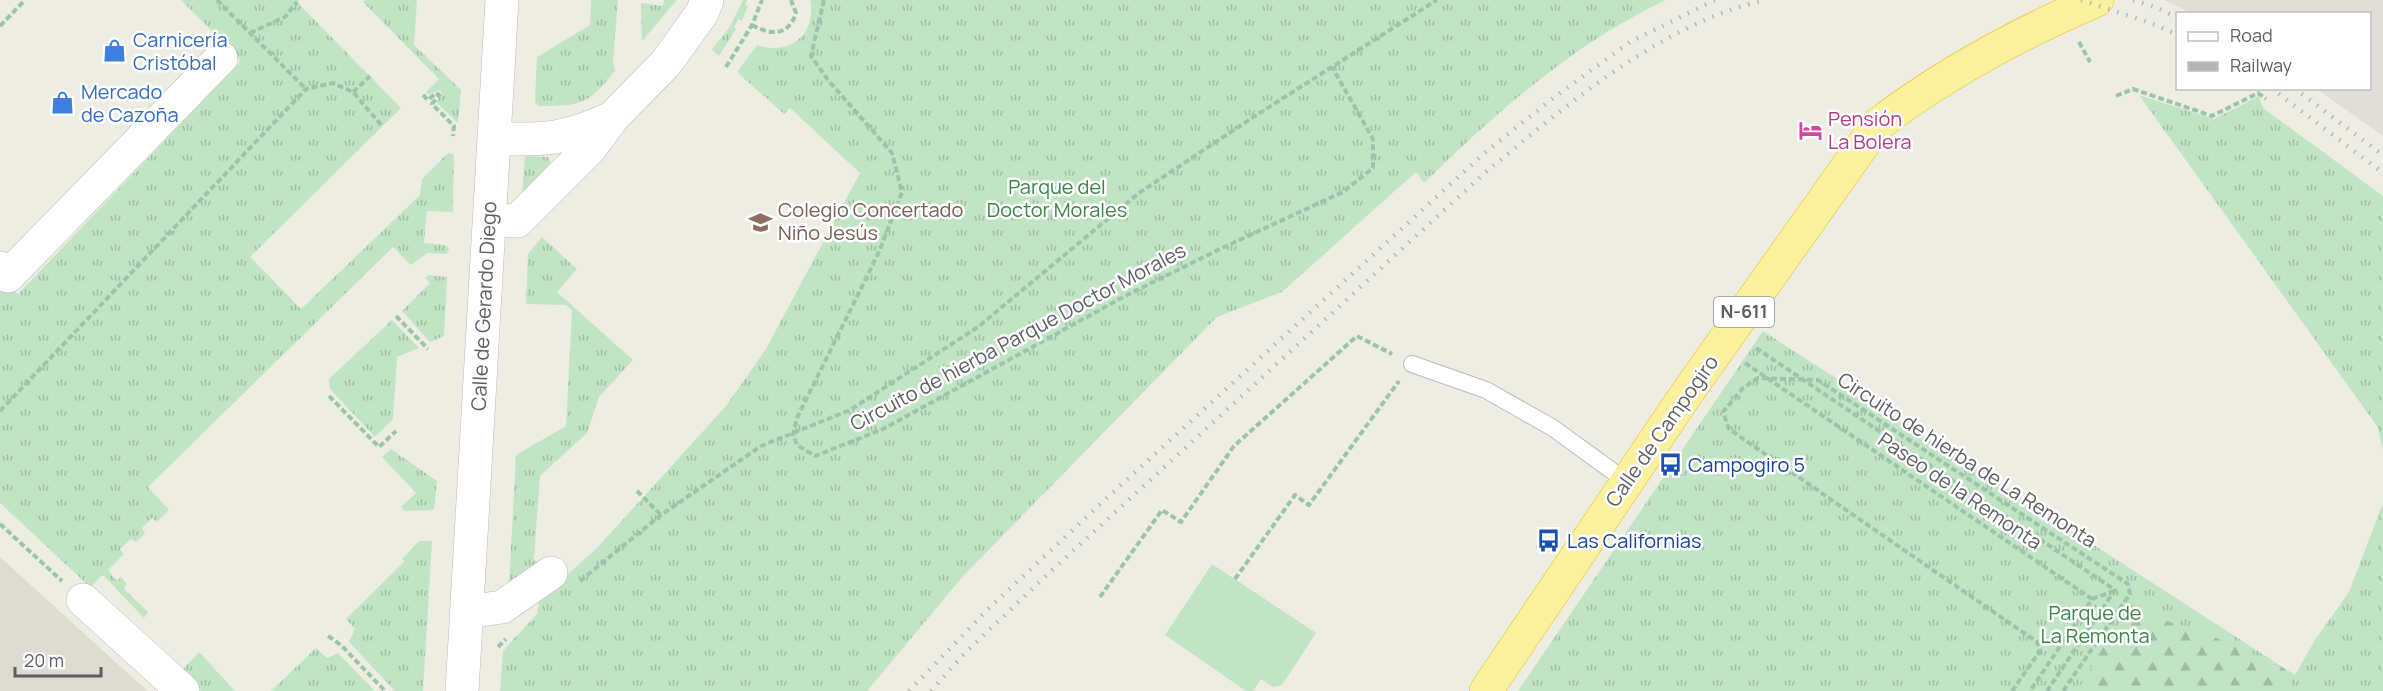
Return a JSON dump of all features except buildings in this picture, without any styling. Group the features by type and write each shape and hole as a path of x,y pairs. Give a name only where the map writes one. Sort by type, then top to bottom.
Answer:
{"highway":[{"name":"Calle de Campogiro","path":"1486,691 1613,472 1725,338 1877,124 1911,99 1972,63 2085,5"}],"street":[{"name":"Calle de Gerardo Diego","path":"462,691 502,0"},
{"path":"489,220 517,221 591,147 613,117 666,63 702,13 707,0"},
{"path":"0,268 8,276 221,58"},
{"path":"494,138 549,139 580,133 613,117"},
{"path":"467,612 502,607 564,578"},
{"path":"83,600 183,691"}],"lane":[{"path":"1412,364 1486,390 1553,428 1613,472"}],"path":[{"path":"0,26 26,0"},
{"path":"217,0 306,89"},
{"path":"726,67 752,25 762,0"},
{"path":"752,25 765,32 780,32 793,23 796,13 791,0"},
{"path":"793,434 797,418 879,252 902,192 892,153 828,80 811,56 824,0"},
{"path":"564,578 586,577 661,515 761,446 850,410 978,327 1139,193 1437,0"},
{"path":"250,33 285,17 297,2"},
{"name":"Circuito de hierba Parque Doctor Morales","path":"793,434 797,445 815,456 883,429 1127,295 1343,192 1373,168 1373,139 1332,67"},
{"path":"353,92 370,75"},
{"path":"0,411 306,89 333,83 353,92 382,126"},
{"path":"2116,96 2133,89 2212,116 2258,93 2266,99"},
{"path":"423,95 428,100 436,93 439,95 432,104 454,126 453,136"},
{"path":"396,316 428,349"},
{"path":"1100,597 1162,510 1181,522 1234,446 1357,336 1412,364 1310,506 1295,495 1235,579"},
{"path":"1725,338 1803,380 2115,590"},
{"name":"Paseo de la Remonta","path":"1725,338 1768,379 2092,598"},
{"name":"Circuito de hierba de La Remonta","path":"2012,691 2040,651 2037,642 1729,429 1724,412 1743,388 1758,378 1818,380 2128,584 2130,594 2063,691"},
{"path":"329,396 377,449 396,431"},
{"path":"637,491 661,515"},
{"path":"0,524 83,600"},
{"path":"2030,691 2092,598 2115,590"},
{"path":"2047,691 2115,590"},
{"path":"328,636 341,645 385,691"},
{"path":"498,647 507,639"}],"shaded area":[{"path":"2164,0 2383,0 2383,136 2318,90 2371,90 2371,12 2189,12"},
{"path":"0,557 123,669 148,691 0,691"}],"green space":[{"path":"181,0 300,0 297,2 401,108 250,257 301,309 420,195 422,179 448,153 454,154 453,212 427,211 424,243 445,245 449,249 447,254 427,253 411,265 393,247 148,487 169,510 157,522 152,518 142,528 145,534 136,542 131,539 120,549 124,554 108,570 117,581 121,577 127,584 124,589 148,612 144,618 103,575 90,587 0,503 0,279 18,294 241,61"},
{"path":"365,0 417,0 414,45 461,90 458,123 436,102 442,93 438,90 429,95 426,92 439,79 363,2"},
{"path":"591,0 618,0 613,62 615,71 598,91 582,101 574,104 538,106 535,102 537,57 590,25"},
{"path":"664,0 677,0 642,41 641,3 663,6"},
{"path":"743,0 747,0 745,5 748,6 742,21 739,19 734,27 736,29 719,56 712,49 729,28"},
{"name":"Parque del Doctor Morales","path":"810,0 1666,0 1632,17 1568,58 1479,131 1424,183 1416,172 1282,292 1217,317 964,575 867,691 500,691 503,651 537,614 539,600 597,548 726,406 766,349 860,173 790,108 784,114 737,72 757,45 780,48 798,40 805,33 809,23"},
{"path":"2139,95 2214,119 2259,96 2263,108 2383,196 2383,450 2377,426"},
{"path":"525,156 548,157 551,162 522,194"},
{"path":"542,237 577,269 557,292 633,360 599,397 587,433 540,476 534,559 544,567 509,585 516,455 566,426 572,310 566,305 526,304 528,254"},
{"path":"429,275 447,277 444,336 430,342 402,311 430,283 425,278"},
{"path":"392,320 419,348 397,357 393,419 375,437 330,389 329,379"},
{"name":"Parque de La Remonta","path":"1763,331 2295,675 2315,640 2349,592 2383,503 2383,691 1518,691"},
{"path":"391,449 437,481 434,510 405,511 401,507 416,493 382,457"},
{"path":"419,541 432,541 423,691 395,691 349,642 355,629 346,619 405,561 402,559"},
{"path":"1212,564 1316,633 1282,685 1273,687 1261,679 1253,691 1246,691 1165,635"},
{"path":"2158,618 2212,636 2285,669 2294,691 2077,691 2103,648 2135,621"},
{"path":"316,648 327,658 338,653 375,691 271,691"},
{"path":"199,652 235,691 201,691 180,672"}],"railway":[{"path":"909,691 988,609 1488,150 1556,96 1630,42 1715,0"},
{"path":"931,691 966,652 1049,573 1488,170 1584,93 1652,47 1725,12 1764,0"},
{"path":"2081,0 2151,23 2176,34"},
{"path":"2133,0 2176,17"},
{"path":"2274,90 2383,173"},
{"path":"2297,90 2383,155"}],"place":[{"name":"Carnicería Cristóbal","path":"115,51"},
{"name":"Mercado de Cazoña","path":"63,103"},
{"name":"Pensión La Bolera","path":"1810,131"},
{"name":"Colegio Concertado Niño Jesús","path":"760,222"},
{"name":"Campogiro 5","path":"1670,465"},
{"name":"Las Californias","path":"1549,541"}]}
